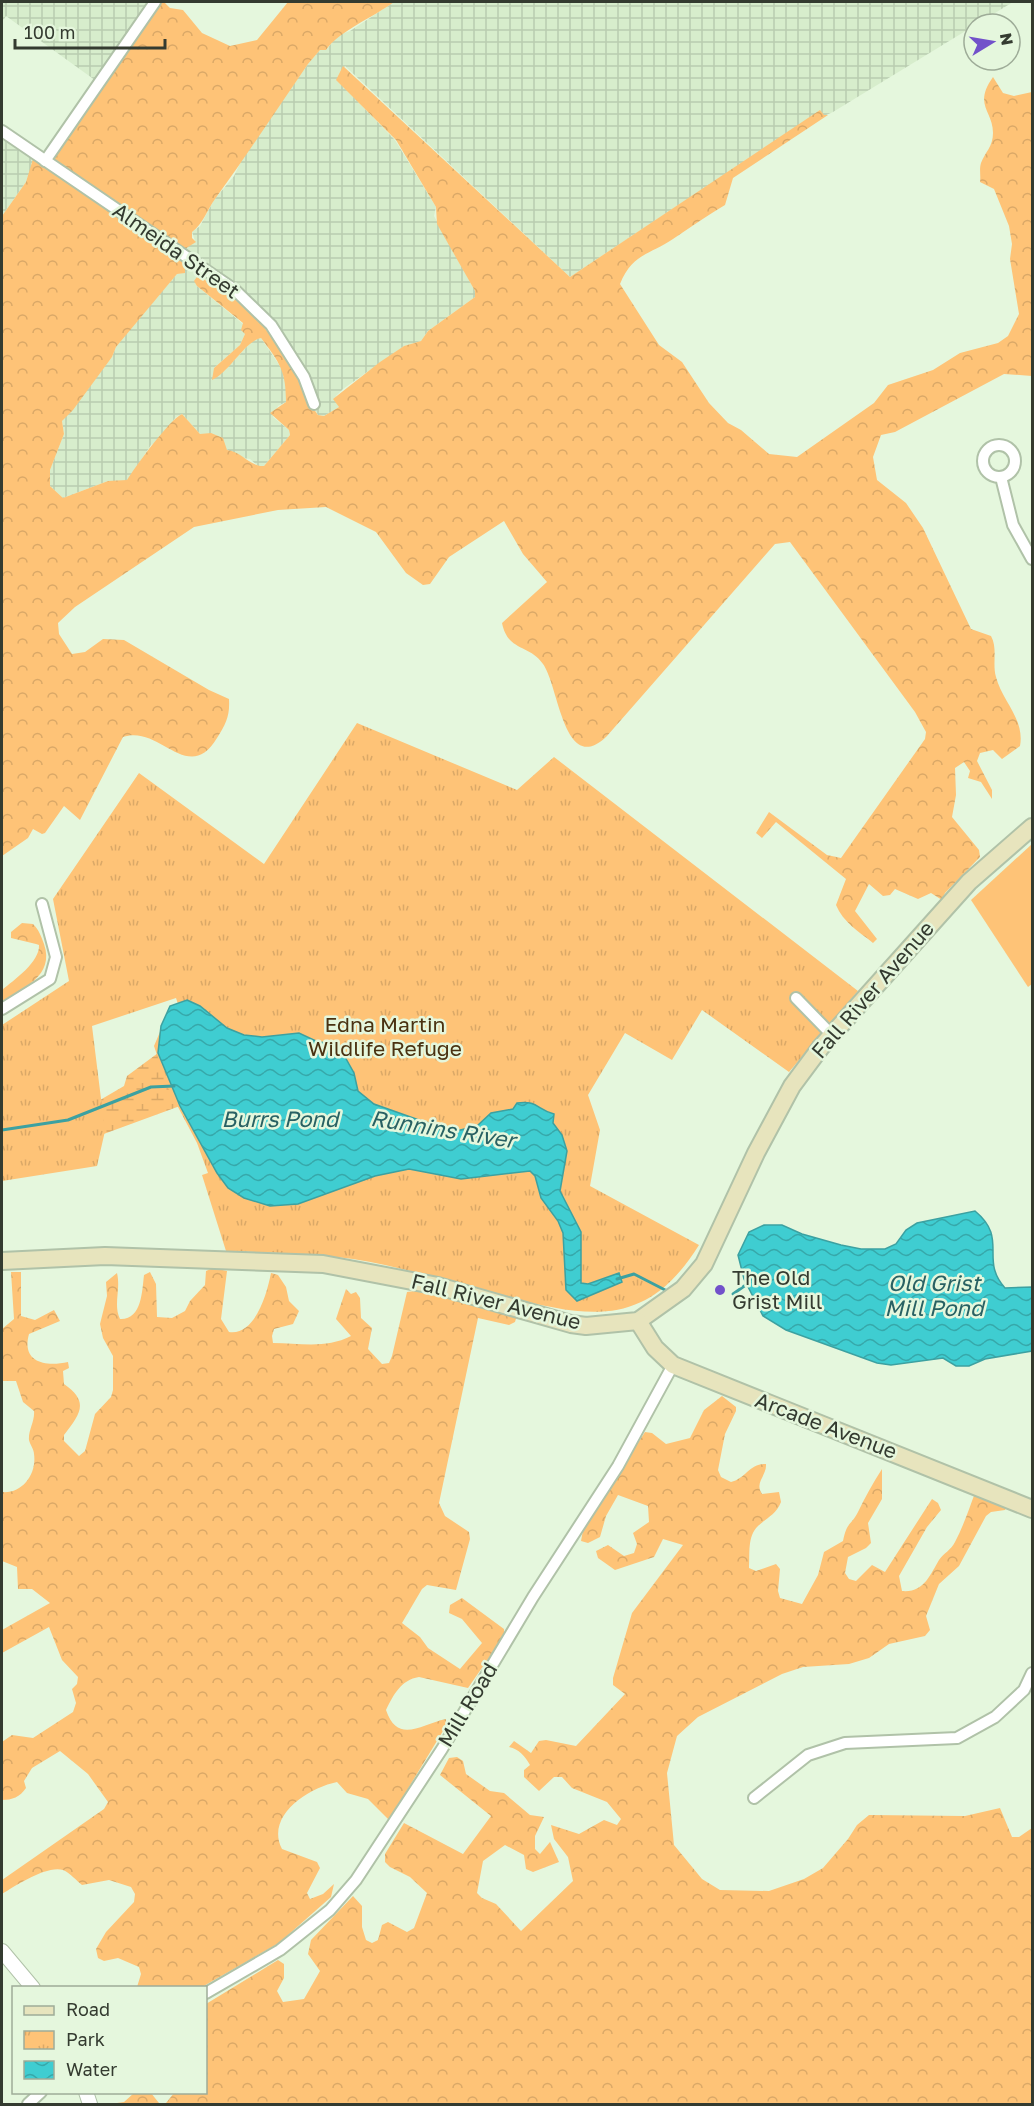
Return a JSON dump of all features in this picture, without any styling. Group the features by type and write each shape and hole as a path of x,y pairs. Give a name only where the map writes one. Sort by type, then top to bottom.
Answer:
{"main road":[{"name":"Fall River Avenue","path":"2,1261 105,1256 323,1264 438,1286 571,1324 586,1326 638,1321 683,1289 704,1264 756,1153 792,1086 832,1035 969,882 1032,827"},
{"name":"Arcade Avenue","path":"638,1321 655,1348 673,1365 1032,1509"}],"street":[{"path":"45,161 155,2"},
{"name":"Almeida Street","path":"2,130 235,290 271,325 304,377 314,404"},
{"path":"1001,477 1012,525 1032,558"},
{"path":"2,1009 50,979 56,957 42,904"},
{"path":"796,998 832,1035"},
{"name":"Mill Road","path":"207,1992 280,1950 330,1910 356,1880 442,1749 533,1597 618,1466 673,1365"},
{"path":"754,1798 808,1755 845,1743 957,1738 995,1717 1024,1690 1032,1673"},
{"path":"2,1951 31,1986"},
{"path":"28,2104 40,2094"}],"shaded area":[{"path":"2,2 155,2 99,83 6,16 2,22"},
{"path":"394,2 1013,2 997,12 962,12 962,33 833,112 824,116 820,111 570,277 345,66 337,80 395,140 436,207 434,216 475,291 475,297 428,331 421,341 404,346 343,389 336,396 339,407 324,416 318,415 267,329 235,298 215,283 207,283 202,274 197,286 243,324 245,334 240,345 214,368 224,371 254,339 261,338 282,369 286,380 286,402 278,406 273,417 289,430 290,435 264,466 258,466 250,459 242,458 200,434 182,414 176,417 158,441 151,445 127,481 108,481 63,498 50,486 50,470 64,434 62,421 112,357 116,347 139,317 177,274 182,273 174,254 195,241 192,232 200,226 214,200 234,176 243,157 308,64 320,50 326,50 338,35 350,31"},
{"path":"2,129 35,159 26,182 2,216"}],"green space":[{"path":"155,2 164,2 170,8 183,10 202,33 230,46 257,40 288,2 394,2 348,30 326,50 320,50 308,64 202,221 192,232 192,238 196,242 175,255 185,263 185,273 177,274 116,347 112,357 73,410 62,421 64,434 50,470 50,486 63,498 108,481 127,480 161,434 182,414 200,434 211,433 223,438 227,450 259,466 264,466 290,435 289,430 270,413 286,402 285,382 281,368 261,338 249,345 225,371 212,380 214,368 240,345 245,334 241,330 243,323 197,286 194,281 199,274 202,274 207,283 215,283 256,317 275,341 283,342 313,408 318,415 324,416 339,407 333,399 404,346 421,341 428,331 475,297 475,291 437,224 436,207 396,140 336,80 343,66 570,277 820,110 824,115 828,115 733,178 725,205 642,256 630,267 620,284 659,345 682,362 709,403 728,423 741,430 769,454 797,457 874,403 888,385 933,370 960,353 998,343 1008,336 1019,314 1010,259 1012,244 1009,226 994,189 980,182 981,163 993,138 992,125 984,101 987,87 993,77 1003,93 1014,96 1032,92 1032,376 1004,374 895,432 881,435 873,457 877,480 906,503 923,528 971,629 991,636 996,677 1016,719 1021,736 1020,746 1002,759 993,750 980,753 977,761 992,790 992,799 981,782 968,778 970,771 964,762 955,768 956,795 952,817 979,850 980,857 945,893 942,900 931,893 918,899 895,889 890,895 883,896 869,884 855,911 877,939 873,943 847,921 836,905 846,879 776,822 762,838 756,833 769,812 827,855 841,858 925,739 926,732 915,712 790,542 775,544 607,736 593,746 581,746 572,737 565,724 549,675 543,664 532,653 509,639 505,632 502,623 547,582 523,554 504,521 449,557 430,584 423,585 406,573 376,532 326,507 278,510 194,527 75,607 58,623 59,634 72,654 85,652 103,639 124,640 209,690 229,699 228,715 217,738 206,751 195,756 173,751 149,738 136,735 123,737 80,820 64,806 45,833 42,834 33,829 28,838 2,856 2,216 26,182 33,159 44,158"},
{"name":"Edna Martin Wildlife Refuge","path":"357,723 517,790 554,757 858,991 789,1072 702,1010 672,1060 625,1033 588,1095 600,1130 590,1186 699,1245 680,1272 659,1291 638,1303 616,1310 592,1312 567,1310 366,1261 306,1254 226,1251 202,1175 208,1173 197,1143 168,1088 154,1046 168,1013 178,1004 176,998 92,1026 105,1131 97,1166 2,1181 2,1025 69,981 53,899 139,773 264,864"},
{"path":"1032,844 1032,984 1028,987 971,900"},
{"path":"22,923 33,924 38,931 44,944 45,965 35,980 2,1002 2,990 31,964 38,951 39,945 11,938 11,932"},
{"path":"158,1053 180,1106 101,1135 95,1103 124,1086 127,1076"},
{"path":"213,1268 227,1271 221,1319 229,1332 238,1331 253,1321 263,1302 271,1273 278,1275 286,1287 289,1301 299,1311 293,1324 274,1329 273,1343 322,1344 351,1336 336,1319 346,1289 351,1294 356,1292 360,1298 361,1318 372,1328 368,1349 382,1364 389,1363 392,1356 407,1292 415,1291 517,1315 515,1322 509,1325 478,1318 439,1503 445,1516 469,1532 470,1539 456,1590 427,1585 422,1589 402,1623 420,1637 428,1648 460,1669 482,1643 462,1619 449,1613 450,1605 462,1598 504,1629 504,1636 468,1688 419,1677 407,1681 395,1693 386,1710 397,1727 411,1730 446,1719 446,1726 389,1820 368,1799 347,1793 337,1782 302,1797 284,1815 279,1825 278,1837 282,1849 317,1862 320,1868 307,1893 310,1899 323,1894 334,1884 331,1897 279,1943 204,1986 137,1986 141,1974 139,1967 118,1958 104,1961 98,1958 96,1949 106,1932 134,1902 135,1894 131,1887 109,1880 82,1885 66,1871 56,1869 31,1877 2,1894 2,1880 104,1809 108,1802 88,1774 60,1751 32,1768 24,1781 26,1788 21,1794 12,1799 2,1800 2,1742 12,1735 33,1738 73,1712 76,1703 72,1689 77,1684 78,1677 62,1660 49,1627 2,1653 2,1630 50,1603 32,1589 18,1589 17,1567 2,1561 2,1492 16,1490 22,1486 33,1469 34,1452 29,1437 34,1411 23,1402 16,1381 2,1381 2,1329 14,1319 11,1272 21,1272 21,1316 35,1320 54,1310 60,1321 29,1334 27,1344 32,1357 37,1361 52,1364 68,1362 69,1368 63,1371 64,1384 77,1397 80,1408 64,1435 64,1441 79,1456 85,1451 95,1414 111,1397 113,1390 113,1356 103,1338 100,1324 107,1296 106,1282 117,1273 118,1313 120,1319 127,1318 137,1310 144,1275 150,1272 156,1284 157,1317 172,1318 185,1311 190,1301 205,1285 206,1271"},
{"path":"722,1396 736,1407 725,1434 718,1470 721,1477 731,1482 752,1468 766,1464 759,1486 760,1490 762,1494 779,1492 781,1502 779,1506 754,1530 752,1535 749,1568 756,1571 776,1564 780,1569 778,1591 780,1598 802,1604 818,1575 824,1552 843,1541 848,1527 882,1469 882,1499 868,1523 871,1543 848,1557 845,1573 849,1579 856,1581 872,1565 885,1572 932,1499 938,1503 941,1510 927,1527 899,1576 902,1591 910,1591 921,1586 939,1560 953,1545 975,1493 1008,1504 1005,1510 991,1512 986,1516 959,1566 939,1584 926,1616 930,1630 925,1636 889,1644 869,1658 849,1664 803,1667 782,1674 698,1717 677,1736 667,1773 674,1845 702,1879 720,1890 769,1891 804,1879 823,1868 857,1825 869,1815 965,1816 1000,1808 1012,1837 1019,1837 1032,1828 1032,2104 110,2104 124,2102 133,2094 152,2094 159,2103 166,2103 173,2094 207,2094 207,2003 278,1960 284,1964 284,1978 277,1991 283,2002 304,1999 320,1971 308,1954 311,1940 353,1896 362,1906 362,1927 366,1940 372,1943 378,1940 382,1925 388,1922 407,1932 414,1928 427,1893 410,1877 385,1862 385,1854 404,1823 463,1854 491,1816 440,1775 449,1758 457,1757 463,1761 466,1774 490,1791 504,1793 530,1815 544,1817 535,1836 535,1849 540,1854 550,1842 559,1862 533,1872 526,1869 524,1855 505,1845 483,1861 477,1893 482,1898 496,1904 521,1931 573,1881 568,1857 554,1839 551,1825 579,1834 604,1820 617,1825 621,1819 607,1802 572,1788 562,1777 554,1777 539,1791 524,1777 524,1770 530,1765 526,1759 519,1751 509,1747 514,1741 531,1753 539,1741 546,1740 576,1746 625,1694 613,1685 613,1678 632,1613 683,1545 663,1539 654,1557 615,1570 598,1558 596,1551 608,1545 624,1556 634,1553 637,1544 633,1533 649,1522 648,1506 618,1495 606,1516 600,1537 588,1543 581,1541 584,1525 645,1432 652,1433 666,1444 690,1438 704,1410"}],"water":[{"name":"Burrs Pond","path":"187,1000 200,1006 227,1028 244,1035 262,1037 299,1033 318,1042 329,1043 345,1057 354,1073 358,1091 374,1104 419,1120 456,1131 477,1126 491,1113 513,1109 517,1103 524,1102 554,1114 553,1123 562,1135 567,1151 560,1191 581,1232 581,1283 588,1284 619,1273 622,1282 577,1301 566,1290 563,1233 558,1221 541,1198 535,1176 530,1171 461,1179 409,1169 375,1176 298,1204 270,1206 244,1198 228,1188 217,1173 180,1106 158,1053 161,1026 170,1006"},
{"name":"Old Grist Mill Pond","path":"975,1211 985,1221 990,1231 993,1240 994,1268 1005,1288 1032,1287 1032,1351 985,1359 969,1366 956,1366 943,1358 891,1365 877,1363 786,1330 763,1316 744,1279 738,1255 749,1232 764,1225 782,1225 802,1234 861,1249 885,1249 896,1244 906,1230 917,1223"}],"waterway":[{"name":"Runnins River","path":"2,1130 68,1120 151,1087 174,1086"},
{"name":"Runnins River","path":"617,1279 634,1274 669,1292"},
{"name":"Runnins River","path":"733,1294 750,1282"}],"place":[{"name":"The Old Grist Mill","path":"720,1290"}]}
